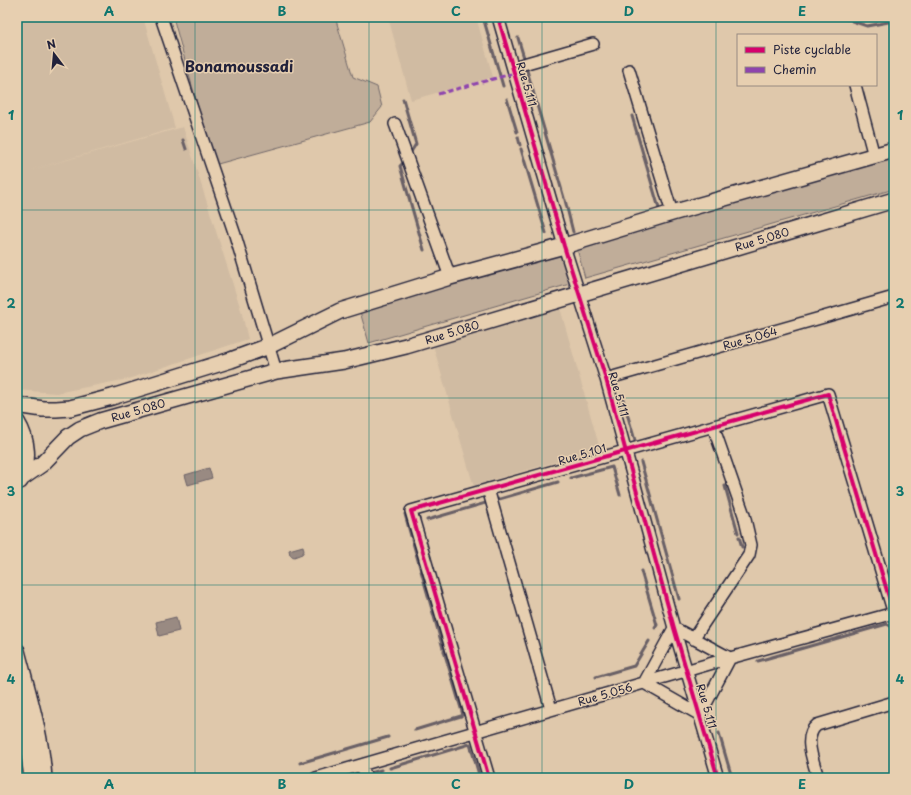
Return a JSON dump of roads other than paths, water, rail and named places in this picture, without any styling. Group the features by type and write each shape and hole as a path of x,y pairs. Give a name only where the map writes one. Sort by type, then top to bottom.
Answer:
{"main road":[{"name":"Rue 5.080","path":"17,405 43,409 70,408 112,398 231,360 269,346 340,311 450,277 564,246 672,213 894,150"},
{"name":"Rue 5.080","path":"19,483 42,464 68,437 80,429 100,421 276,371 344,361 398,348 580,293 893,203"},
{"path":"17,422 24,438 26,448 26,463 19,483"},
{"path":"17,651 36,723 44,778"},
{"path":"17,695 27,739 32,778"}],"street":[{"path":"161,17 235,234 276,371"},
{"name":"Rue 5.111","path":"498,17 564,246 606,379 674,628 718,778"},
{"path":"513,67 593,44"},
{"path":"629,70 672,213"},
{"path":"855,86 874,156"},
{"path":"395,124 450,277"},
{"name":"Rue 5.064","path":"606,379 894,298"},
{"name":"Rue 5.101","path":"489,778 411,511 828,394 894,613"},
{"path":"694,639 749,555 752,545 744,515 713,426"},
{"path":"488,489 551,709"},
{"name":"Rue 5.056","path":"316,778 687,670 894,613"},
{"path":"674,628 694,639 730,658 700,715 644,683 674,628"},
{"path":"818,778 809,744 812,729 817,725 894,702"},
{"path":"362,765 366,778"}],"waterway":[{"path":"168,17 173,36"},
{"path":"483,17 503,86"},
{"path":"838,17 848,19"},
{"path":"852,21 867,26 894,21"},
{"path":"518,38 525,61"},
{"path":"526,67 564,198"},
{"path":"403,99 416,144 409,155"},
{"path":"507,99 517,132"},
{"path":"632,116 660,212"},
{"path":"518,137 520,145"},
{"path":"183,140 186,149"},
{"path":"521,149 546,233"},
{"path":"403,163 400,166 424,250"},
{"path":"565,200 573,232"},
{"path":"254,359 268,355"},
{"path":"622,396 636,444"},
{"path":"641,462 679,599"},
{"path":"571,478 612,467 620,495"},
{"path":"427,520 558,482"},
{"path":"725,486 738,533"},
{"path":"408,511 405,514 411,536"},
{"path":"739,537 742,547"},
{"path":"412,539 443,648"},
{"path":"641,571 657,625 655,628"},
{"path":"758,661 887,624 892,627 894,634"},
{"path":"596,677 634,666 649,641"},
{"path":"444,651 463,715"},
{"path":"415,730 461,716"},
{"path":"719,733 732,778"},
{"path":"300,763 388,737"},
{"path":"390,768 470,744 480,778"},
{"path":"353,778 381,770"}],"district":[{"name":"Bonamoussadi","path":"239,65"}]}
